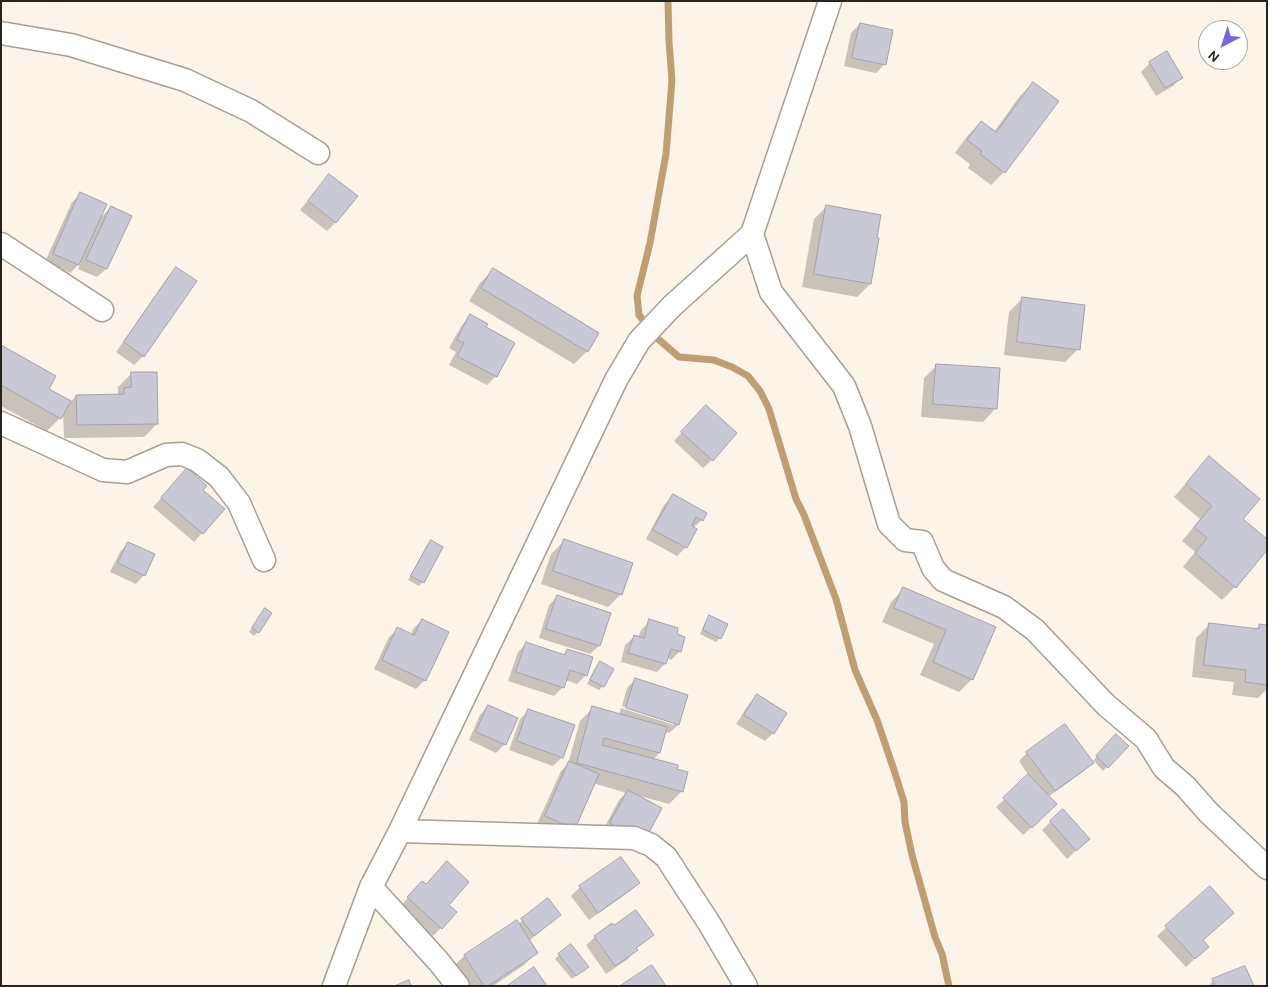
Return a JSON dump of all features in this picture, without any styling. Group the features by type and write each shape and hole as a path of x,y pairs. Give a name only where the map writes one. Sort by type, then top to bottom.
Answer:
{"street":[{"path":"334,986 371,887 400,831 616,380 639,341 665,313 752,234 830,1"},
{"path":"1,33 71,45 185,80 251,112 318,154"},
{"path":"752,234 771,292 844,386 860,426 889,524 905,540 922,542 932,568 943,580 1004,608 1034,630 1106,705 1146,739 1164,768 1185,786 1208,812 1267,868"},
{"path":"1,244 102,310"},
{"path":"1,423 103,470 126,472 166,455 182,454 197,460 219,477 239,503 264,560"},
{"path":"400,831 634,838 651,845 672,866 710,923 746,986"},
{"path":"371,887 439,962 458,986"}],"building":[{"path":"860,23 893,30 886,65 852,58"},
{"path":"1167,51 1183,78 1165,88 1149,62"},
{"path":"1033,82 1059,101 1005,173 980,154 982,151 967,140 981,121 996,132"},
{"path":"329,174 358,196 336,223 308,201"},
{"path":"80,192 107,204 79,265 53,254"},
{"path":"826,205 881,215 871,284 814,274"},
{"path":"111,206 132,216 107,269 86,260"},
{"path":"176,267 197,281 144,357 124,342"},
{"path":"493,268 599,333 588,352 481,288"},
{"path":"1022,297 1085,305 1080,350 1017,342"},
{"path":"470,314 488,324 486,327 515,343 497,377 457,356 464,343 457,340"},
{"path":"1,345 56,376 49,389 71,401 61,419 1,385"},
{"path":"936,364 1000,368 997,409 933,404"},
{"path":"131,372 157,372 158,424 77,425 76,395 124,394 124,388 131,387"},
{"path":"706,405 737,433 713,461 681,432"},
{"path":"1209,456 1260,499 1243,519 1267,539 1267,550 1236,588 1195,553 1207,538 1194,527 1212,506 1186,484"},
{"path":"187,468 207,486 203,490 225,509 203,534 161,498"},
{"path":"673,494 707,513 703,521 696,517 692,526 697,529 687,548 653,530"},
{"path":"564,539 633,563 622,595 553,571"},
{"path":"431,540 443,547 424,583 411,576"},
{"path":"128,542 155,554 145,576 118,563"},
{"path":"903,587 996,627 973,680 933,662 946,630 894,608"},
{"path":"557,595 611,613 600,646 546,629"},
{"path":"265,608 272,613 259,633 252,628"},
{"path":"709,615 728,624 721,639 703,630"},
{"path":"422,619 449,632 426,681 382,660 397,627 414,635"},
{"path":"649,619 678,628 677,634 685,637 681,652 671,649 666,664 628,653 634,635 644,638"},
{"path":"1209,623 1259,629 1259,624 1267,625 1267,685 1245,682 1246,670 1204,665"},
{"path":"526,642 565,655 567,649 593,657 587,676 570,670 564,688 516,672"},
{"path":"600,661 614,669 604,687 590,680"},
{"path":"635,678 688,695 679,725 626,708"},
{"path":"757,694 787,713 774,734 744,715"},
{"path":"488,705 518,718 506,745 476,732"},
{"path":"592,706 667,727 660,753 604,738 602,745 678,765 677,769 688,772 683,792 577,763"},
{"path":"528,709 575,725 563,758 517,741"},
{"path":"1065,724 1094,763 1055,791 1026,752"},
{"path":"1116,734 1129,746 1108,768 1096,756"},
{"path":"569,761 599,774 575,829 545,816"},
{"path":"1028,774 1057,804 1032,828 1003,798"},
{"path":"628,790 662,808 644,842 610,823"},
{"path":"1063,809 1090,839 1076,851 1050,821"},
{"path":"621,857 640,883 598,913 579,886"},
{"path":"447,861 469,882 449,905 457,912 442,929 407,897 422,881 426,884"},
{"path":"1210,886 1234,913 1203,940 1209,947 1195,959 1165,926"},
{"path":"548,898 561,915 534,936 521,919"},
{"path":"636,910 654,935 636,948 638,950 615,966 594,936 612,923 614,925"},
{"path":"517,920 538,953 488,986 484,986 464,955"},
{"path":"571,944 589,967 576,976 558,954"},
{"path":"652,965 666,986 620,986"},
{"path":"1245,966 1254,986 1215,986 1212,979"},
{"path":"534,967 547,986 507,986"},
{"path":"409,980 411,986 395,986"}],"waterway":[{"path":"668,1 672,80 666,154 650,243 637,296 639,315 657,338 679,357 714,360 748,376 760,391 769,409 796,499 836,599 855,670 877,720 904,802 905,822 912,855 935,937 942,954 949,986"}]}
